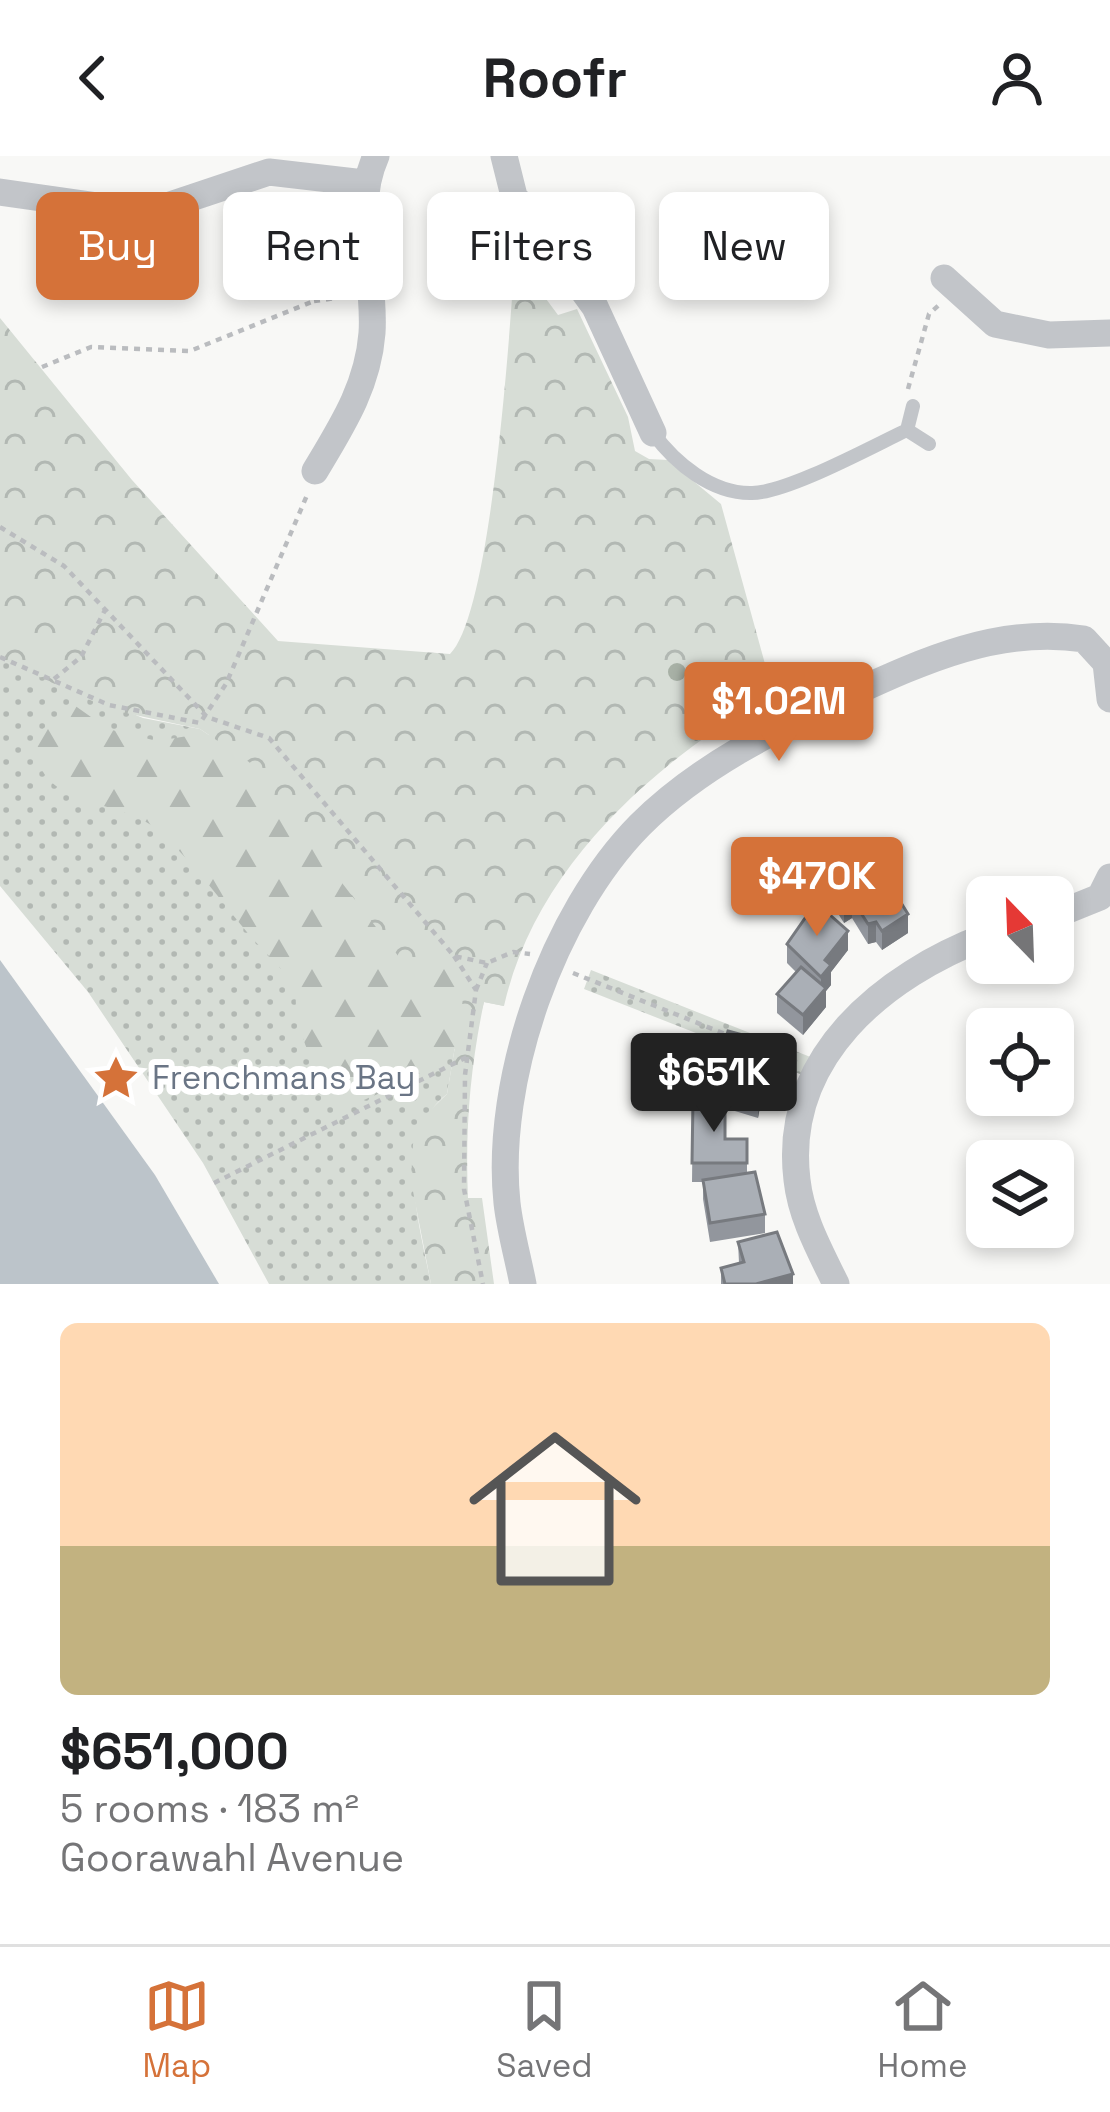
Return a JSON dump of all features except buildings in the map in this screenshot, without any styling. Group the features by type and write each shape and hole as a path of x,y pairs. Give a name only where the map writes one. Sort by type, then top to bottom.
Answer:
{"street":[{"path":"365,192 376,156"},
{"path":"504,156 514,196 596,307 653,433"},
{"path":"0,192 134,211 167,206 269,172 364,183"},
{"path":"950,284 995,324 1017,331 1094,338 1110,334"},
{"path":"315,470 362,392 372,332 371,300"},
{"path":"523,1284 507,1203 514,1084 532,1010 595,887 640,825 735,751 906,668 995,638 1039,632 1084,639 1106,664 1110,699"},
{"path":"1074,908 1094,901 1110,877"},
{"path":"836,1284 809,1226 796,1178 800,1124 817,1070 838,1035 882,993 930,961 966,945"}],"lane":[{"path":"907,430 913,406"},
{"path":"653,433 674,461 718,486 754,494 907,430"},
{"path":"907,430 929,444"}],"path":[{"path":"913,406 908,386 929,314 950,284"},
{"path":"42,367 91,347 190,351 338,295 371,304"},
{"path":"0,657 133,712 196,724 207,717 303,509"},
{"path":"0,527 64,566 207,717 268,738 454,956 476,990"},
{"path":"54,679 81,657 106,608"},
{"path":"454,956 487,963 523,951 817,1070"},
{"path":"484,1284 464,1189 468,1057 476,990 487,963"},
{"path":"214,1183 468,1057"},
{"path":"468,1265 479,1261"}],"green space":[{"path":"511,300 547,300 558,315 577,309 628,417 635,451 649,459 668,460 721,504 773,693 686,752 606,823 543,907 520,955 504,1006 484,1002 470,1100 468,1198 482,1198 494,1284 431,1284 411,1181 413,1144 420,1120 447,1094 465,987 445,964 399,957 249,762 200,729 112,710 0,659 0,318 132,480 278,641 450,654 465,628 477,584 503,402"},
{"path":"0,659 143,718 200,729 249,762 465,987 447,1094 430,1112 415,1158 417,1210 431,1284 269,1284 203,1163 88,992 0,886"},
{"path":"74,705 108,729 157,741 200,734 225,737 487,967 504,1006 484,1002 463,1040 427,1069 342,1110 336,1107 305,1044 293,986 196,870 143,820 79,798 46,776 38,757 39,732"},
{"path":"591,970 813,1058 805,1076 584,989"}],"shaded area":[{"path":"0,960 155,1175 219,1284 0,1284"}],"place":[{"name":"Frenchmans Bay","path":"116,1078"}]}
